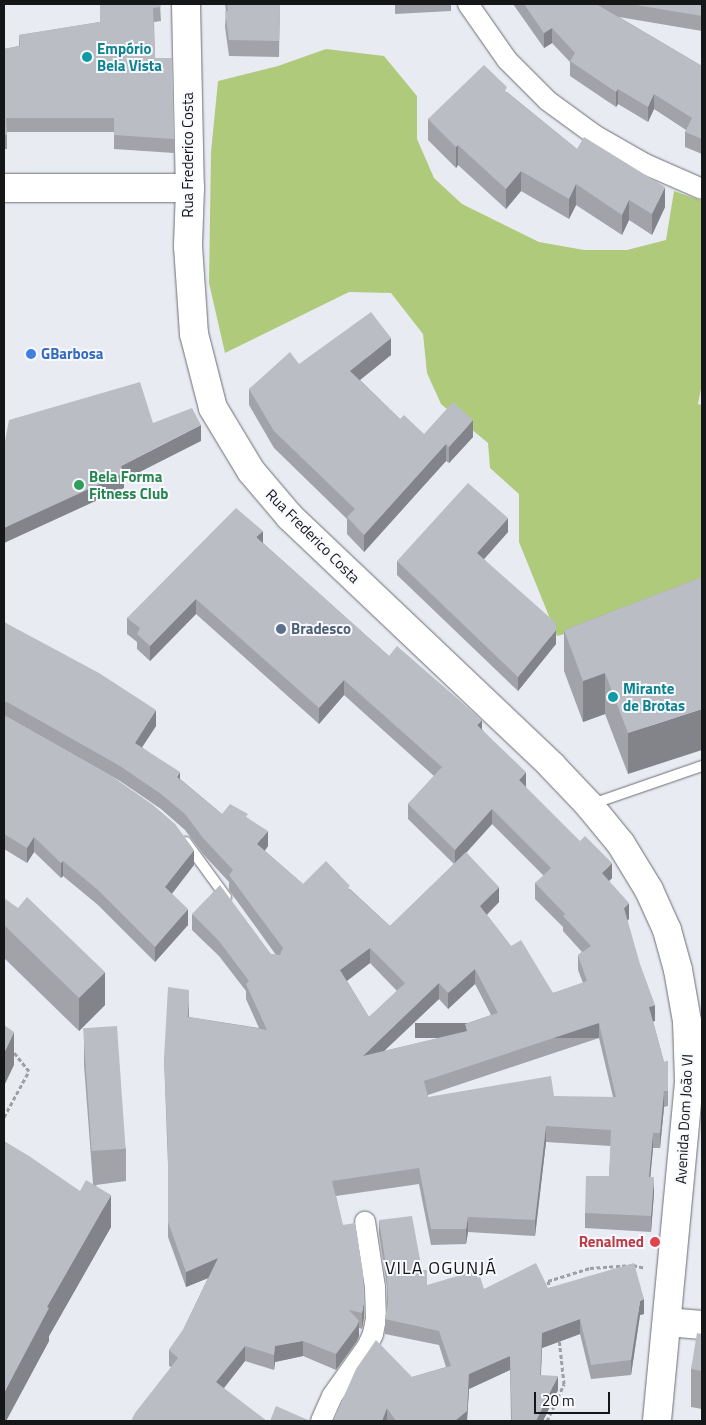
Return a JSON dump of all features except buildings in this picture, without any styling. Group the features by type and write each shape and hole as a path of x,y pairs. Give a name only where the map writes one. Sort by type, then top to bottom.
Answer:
{"main road":[{"name":"Rua Frederico Costa","path":"186,4 190,188 188,246 194,334 213,408 251,471 290,517 552,766"},
{"path":"4,188 190,188"},
{"name":"Avenida Dom João VI","path":"552,766 589,805 621,844 649,890 667,930 678,970 687,1021 696,1080 672,1274 657,1421"},
{"path":"666,1333 702,1325"}],"street":[{"path":"468,4 507,60 548,101 596,136 637,160 702,189"},
{"path":"321,1421 332,1396 368,1347 373,1334 376,1318 375,1287 365,1222"}],"lane":[{"path":"589,805 702,766"},
{"path":"180,835 230,902"}],"path":[{"path":"4,1117 29,1071 9,1046"},
{"path":"552,1298 548,1280 590,1268 633,1266 672,1274"},
{"path":"547,1421 564,1384 559,1333"}],"green space":[{"path":"326,49 384,56 417,96 417,139 434,178 462,204 539,242 584,250 627,250 666,240 674,191 702,201 702,384 698,404 702,405 702,601 622,618 557,636 519,542 519,494 490,468 488,443 441,404 427,373 423,334 391,293 349,292 225,353 209,283 211,152 218,81 278,66"}],"place":[{"name":"Empório Bela Vista","path":"87,57"},
{"name":"GBarbosa","path":"31,354"},
{"name":"Bela Forma Fitness Club","path":"79,485"},
{"name":"Bradesco","path":"281,629"},
{"name":"Mirante de Brotas","path":"613,697"},
{"name":"Renalmed","path":"655,1242"}],"district":[{"name":"VILA OGUNJÁ","path":"441,1268"}]}
